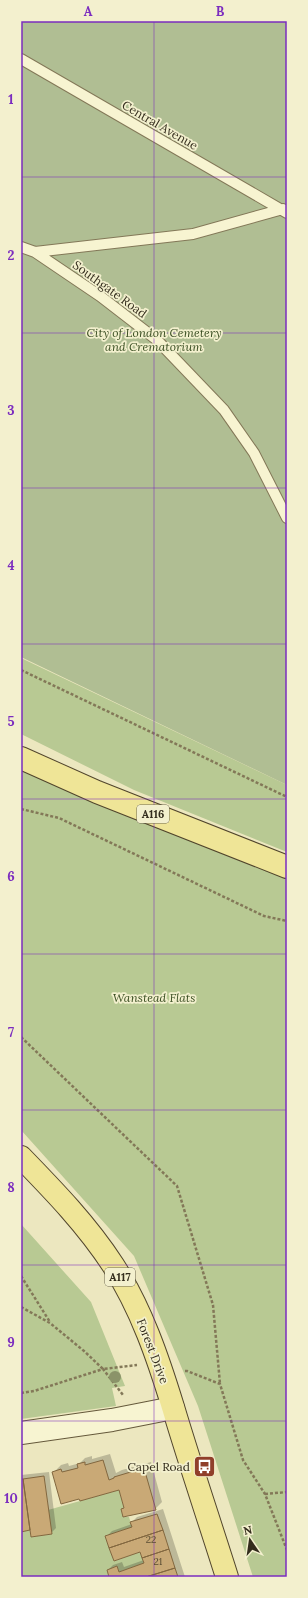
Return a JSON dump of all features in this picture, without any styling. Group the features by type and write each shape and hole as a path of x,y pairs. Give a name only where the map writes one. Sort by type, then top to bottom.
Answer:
{"main road":[{"name":"A116","path":"21,758 97,792 287,867"},
{"name":"Forest Drive","path":"21,1157 82,1222 113,1265 129,1293 149,1337 164,1376 227,1577"}],"street":[{"path":"21,1433 173,1408"}],"lane":[{"name":"Central Avenue","path":"21,59 285,210"},
{"path":"35,252 193,234 285,210"},
{"name":"Southgate Road","path":"21,247 35,252 100,296 163,345 224,410 254,454 287,518"}],"path":[{"path":"21,670 287,797"},
{"path":"21,809 59,818 264,916 287,921"},
{"path":"21,1037 177,1186 213,1305 220,1384 243,1460 265,1494 287,1550"},
{"path":"21,1276 50,1323"},
{"path":"21,1307 50,1323 84,1351 103,1370 124,1397"},
{"path":"21,1393 34,1391 103,1370 139,1365"},
{"path":"183,1372 187,1371 220,1384"},
{"path":"265,1494 287,1492"}],"green space":[{"name":"City of London Cemetery and Crematorium","path":"21,21 287,21 287,785 21,657"},
{"path":"21,658 287,785 287,852 134,790 21,734"},
{"name":"Wanstead Flats","path":"21,767 287,875 287,1577 253,1577 198,1406 134,1256 21,1130"},
{"path":"21,1224 91,1302 125,1386 112,1388 116,1406 21,1419"},
{"path":"119,1490 124,1508 121,1509 123,1517 129,1517 132,1527 106,1536 114,1561 140,1552 144,1563 119,1572 117,1566 107,1570 109,1577 21,1577 21,1532 30,1530 31,1537 51,1534 48,1510"}],"building":[{"path":"103,1460 109,1480 114,1477 144,1468 156,1510 123,1517 121,1509 124,1508 119,1490 80,1501 79,1499 61,1504 52,1472 61,1469 62,1472 78,1468 77,1464 85,1462 85,1465"},
{"path":"44,1476 52,1534 31,1537 23,1479"},
{"path":"21,1479 23,1479 30,1530 21,1532"},
{"path":"157,1514 163,1530 109,1548 105,1536 132,1527 130,1522"},
{"path":"163,1530 169,1549 142,1558 140,1552 114,1561 109,1548"},
{"path":"169,1549 175,1568 146,1577 109,1577 107,1570 117,1566 119,1572 144,1563 142,1558"},
{"path":"175,1568 178,1577 146,1577"}],"place":[{"name":"Capel Road","path":"205,1466"}]}
